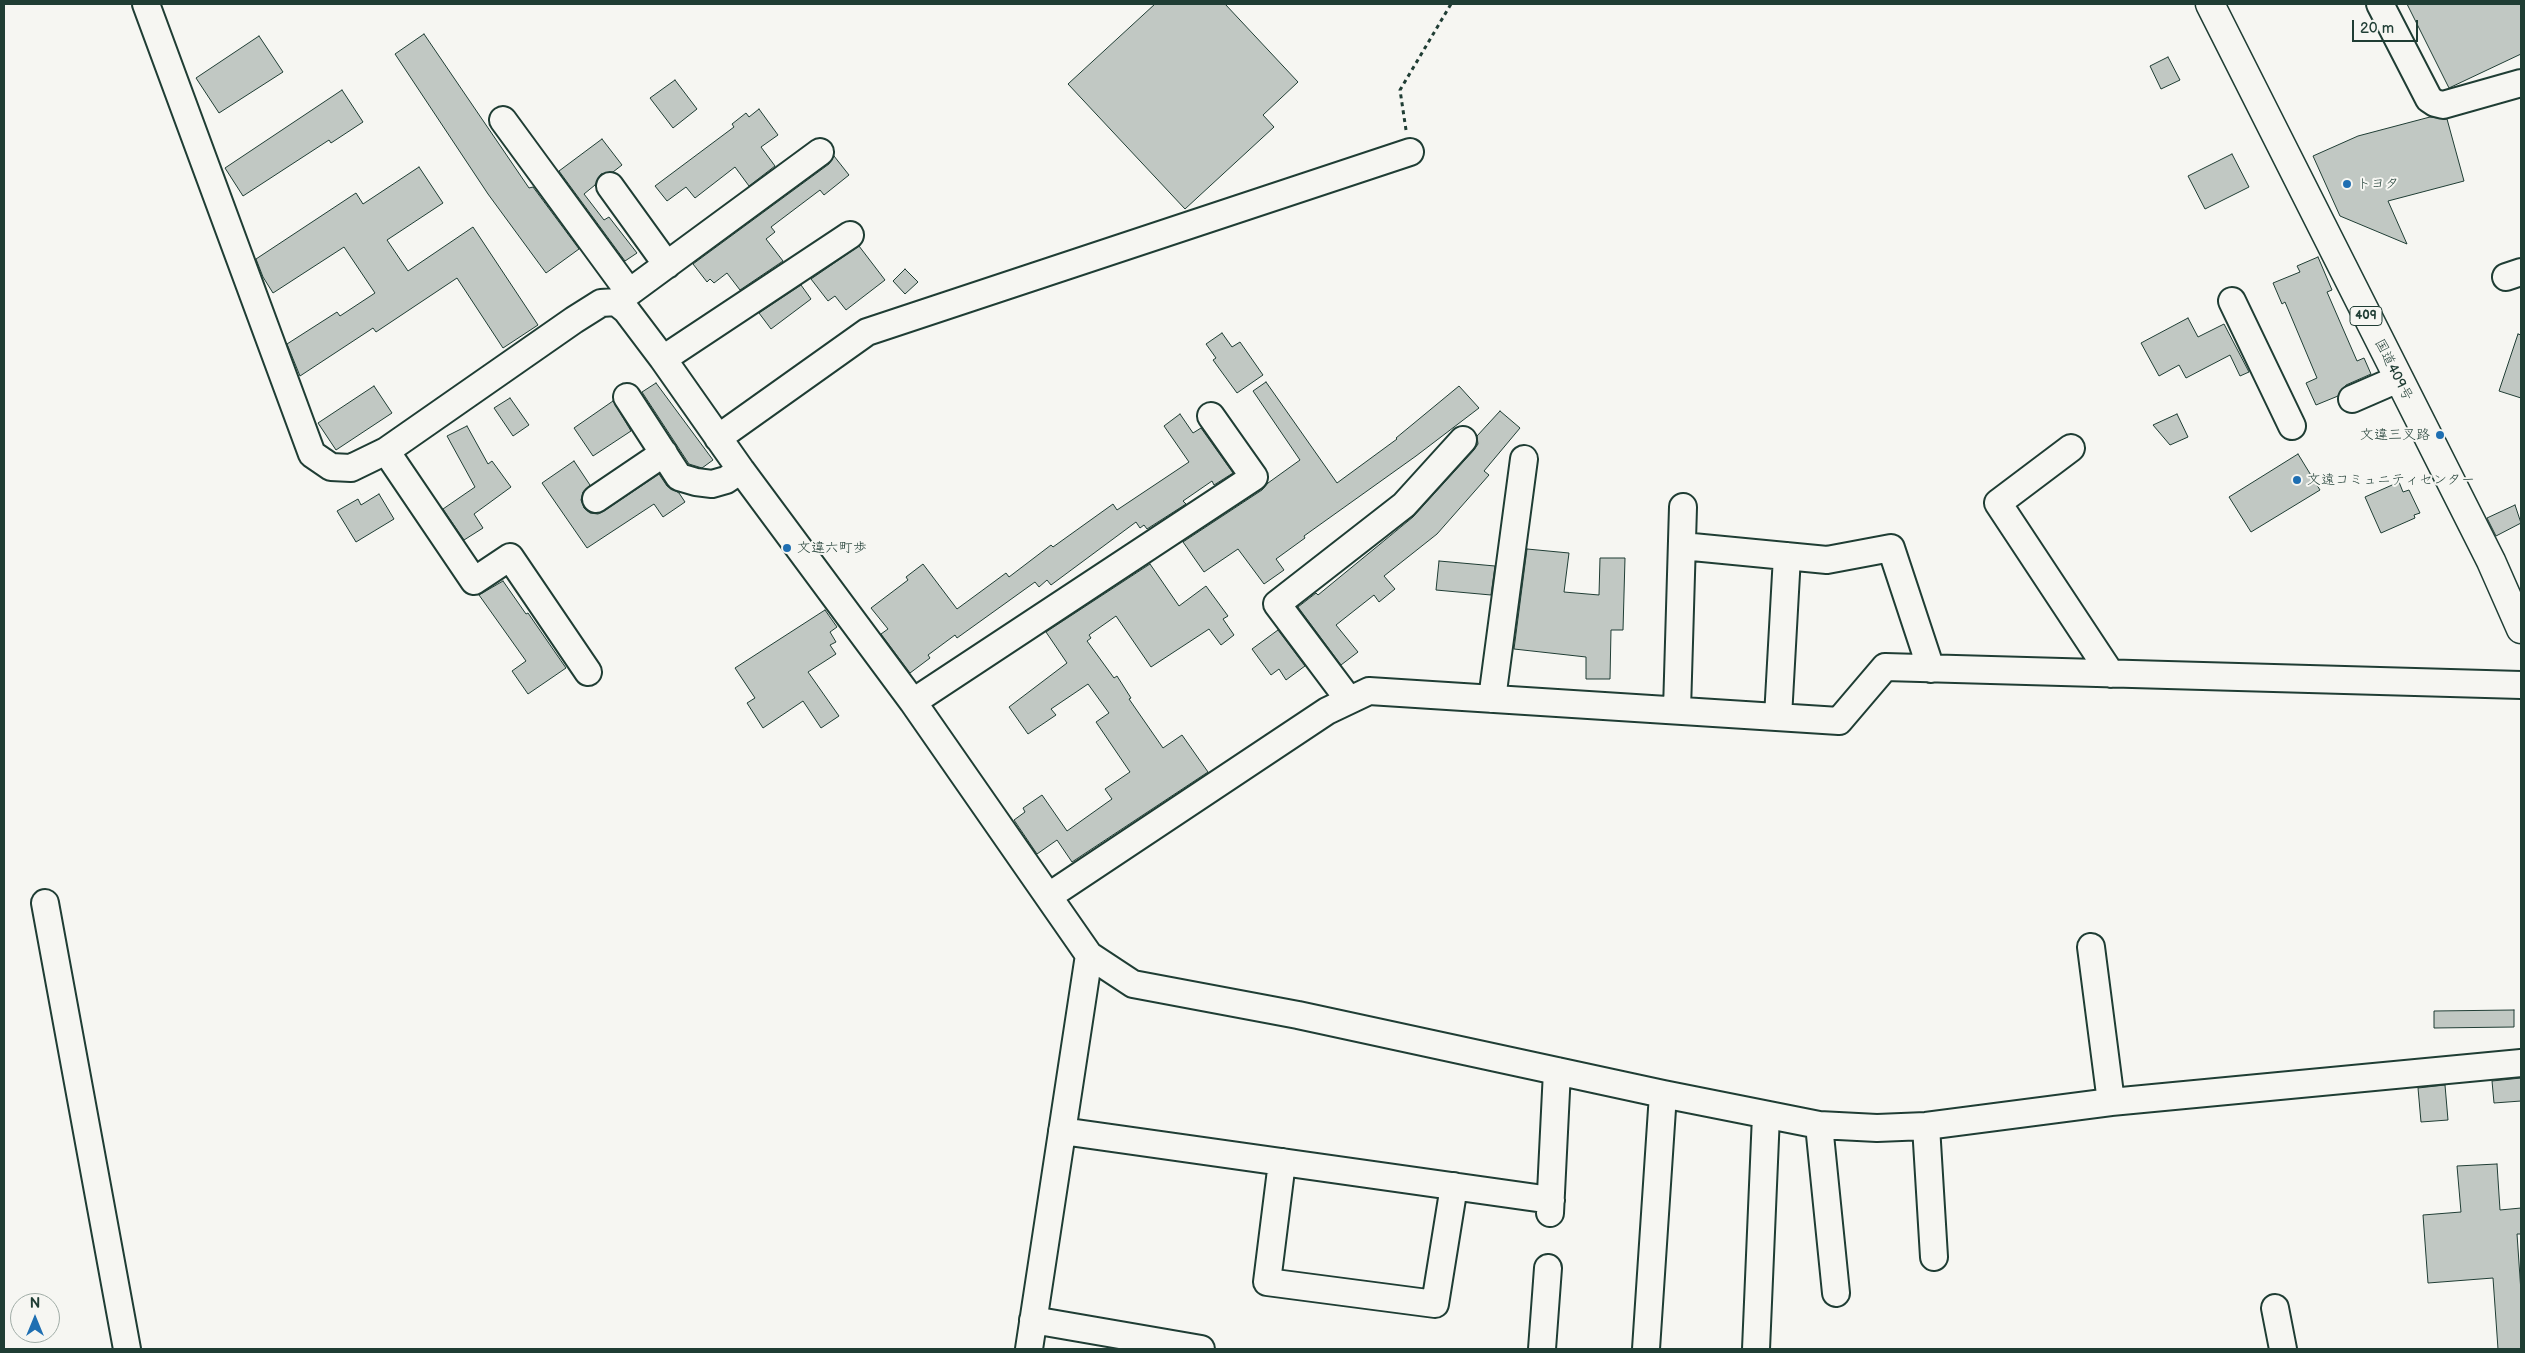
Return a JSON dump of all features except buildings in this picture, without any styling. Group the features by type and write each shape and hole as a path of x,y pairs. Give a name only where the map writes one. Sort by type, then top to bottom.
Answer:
{"highway":[{"name":"国道409号","path":"2210,4 2520,621"}],"street":[{"path":"146,4 312,454 331,467 351,468 386,451 594,307 623,297 820,152"},
{"path":"2380,4 2429,99 2435,103 2443,105 2521,83"},
{"path":"504,120 623,297 626,310 741,470 913,702 1089,955 1134,984 1298,1015 1663,1094 1819,1125 1877,1128 1926,1126 2111,1102 2521,1064"},
{"path":"718,438 867,332 1410,152"},
{"path":"610,186 667,265"},
{"path":"663,359 850,235"},
{"path":"2232,301 2292,426"},
{"path":"2352,399 2398,379"},
{"path":"627,397 679,476 696,482 712,484 726,480 741,470"},
{"path":"913,702 1254,477 1211,416"},
{"path":"1349,700 1277,604 1404,504 1463,440"},
{"path":"2071,448 1998,503 2111,674"},
{"path":"386,451 474,581 510,557 588,672"},
{"path":"596,499 664,453"},
{"path":"1492,699 1524,459"},
{"path":"1677,710 1683,507"},
{"path":"1682,546 1827,560 1891,548 1931,669"},
{"path":"1778,717 1787,556"},
{"path":"1049,896 1327,711 1368,691 1839,720 1885,667 2521,685"},
{"path":"45,903 128,1349"},
{"path":"2091,947 2111,1102"},
{"path":"1029,1349 1089,955"},
{"path":"1062,1131 1454,1186 1551,1207 1557,1071"},
{"path":"1646,1349 1663,1094"},
{"path":"1756,1349 1766,1115"},
{"path":"1819,1125 1836,1293"},
{"path":"1926,1126 1934,1257"},
{"path":"1282,1162 1268,1282 1435,1304 1454,1186"},
{"path":"1542,1349 1548,1268"},
{"path":"2275,1308 2283,1349"},
{"path":"1033,1320 1201,1349"}],"path":[{"path":"1410,152 1400,90 1451,4"}],"place":[{"name":"トヨタ","path":"2347,184"},
{"name":"文違三叉路","path":"2440,435"},
{"name":"文遠コミュニティセンター","path":"2297,480"},
{"name":"文違六町歩","path":"787,548"}]}
